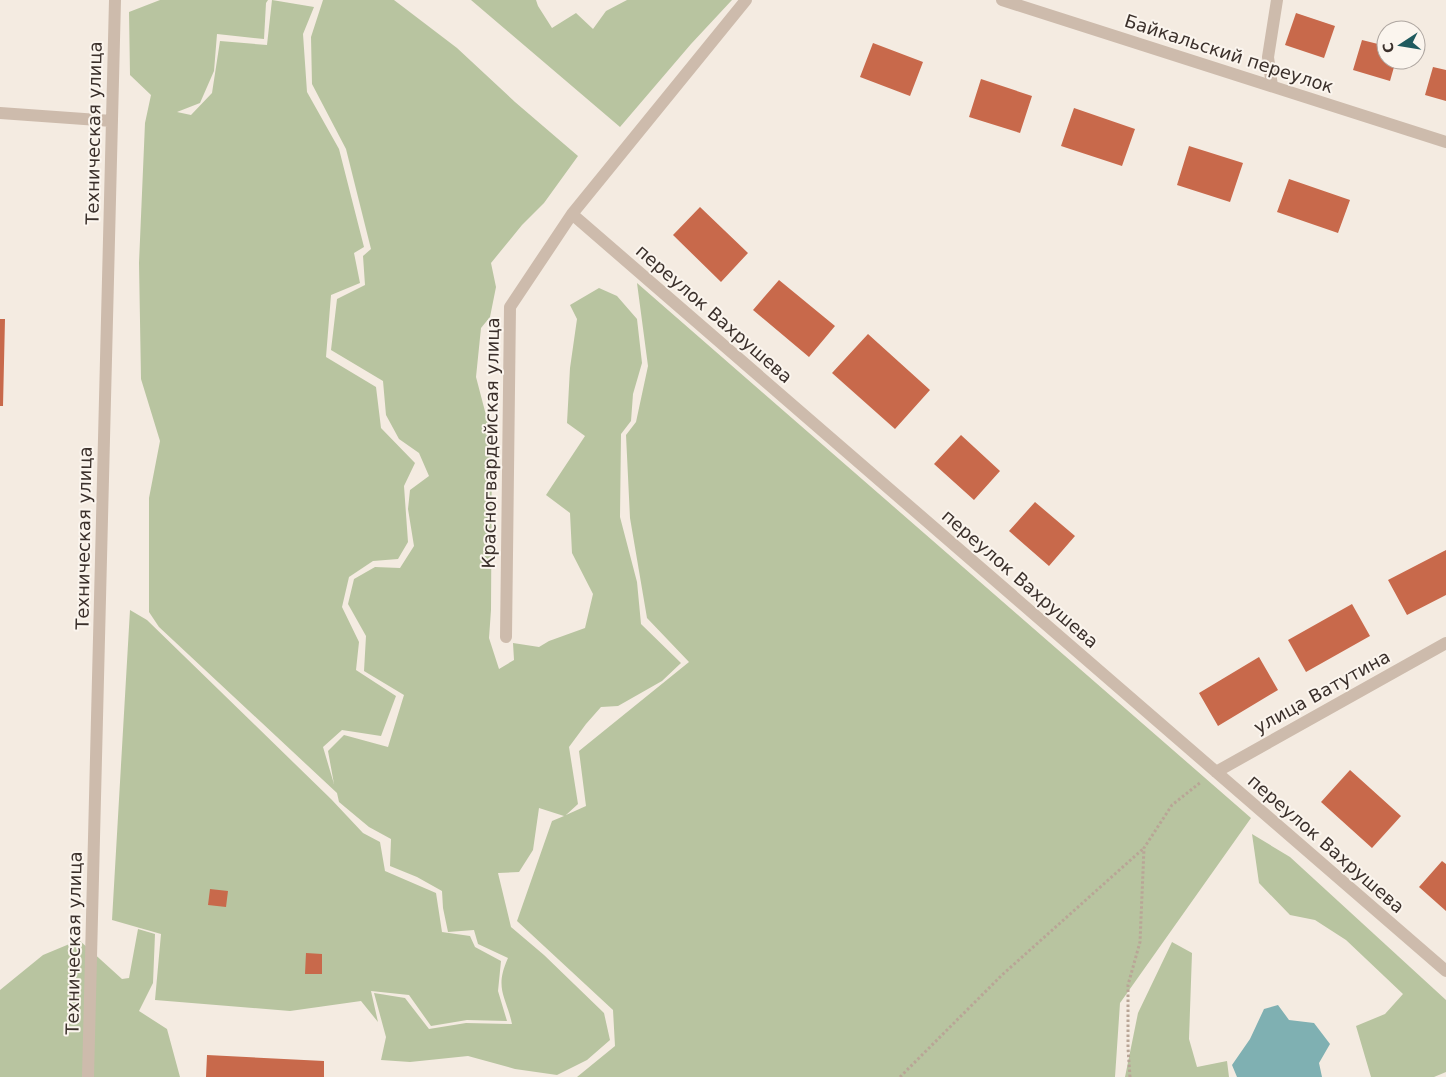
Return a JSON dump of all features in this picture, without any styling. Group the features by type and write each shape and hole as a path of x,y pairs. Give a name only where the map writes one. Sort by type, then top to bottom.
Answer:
{"street":[{"name":"Техническая улица","path":"88,1077 115,0"},
{"name":"Красногвардейская улица","path":"506,637 510,307 572,214 746,0"},
{"name":"Байкальский переулок","path":"1002,0 1446,142"},
{"path":"1272,86 1268,57 1277,0"},
{"path":"0,113 112,121"},
{"name":"переулок Вахрушева","path":"572,214 1446,971"},
{"name":"улица Ватутина","path":"1216,772 1446,643"}],"path":[{"path":"900,1077 1002,975 1144,848 1172,804 1216,772"},
{"path":"1130,1077 1128,985 1140,942 1144,887 1144,848"}],"green space":[{"path":"160,0 268,0 266,3 264,39 217,34 214,71 200,103 177,112 191,115 212,93 220,41 267,45 272,0 314,7 303,34 307,92 339,149 364,247 354,253 360,283 331,295 326,357 376,387 381,428 415,463 404,486 408,542 398,559 373,561 349,577 342,607 359,642 356,670 396,696 381,736 342,730 323,747 334,784 328,751 344,735 388,747 404,695 364,671 366,636 348,604 354,579 375,567 400,568 414,546 408,509 410,490 429,476 419,453 399,439 386,415 383,381 331,350 337,299 365,285 363,256 371,249 346,149 312,84 311,37 323,0 394,0 457,48 515,102 578,156 544,203 522,225 491,263 496,287 490,317 481,328 476,377 492,438 491,610 489,638 499,669 514,660 513,643 539,647 549,641 585,628 593,594 572,553 570,513 546,495 585,436 567,423 570,368 577,319 570,305 599,288 617,296 637,319 642,363 633,394 631,421 621,434 620,517 637,582 641,624 681,663 662,681 618,706 601,707 586,724 569,747 578,804 566,815 586,806 579,751 689,662 647,618 630,518 626,435 636,422 648,366 637,283 1251,818 1120,1003 1115,1077 577,1077 615,1046 613,1010 517,921 552,821 564,816 539,808 533,850 519,872 498,873 511,927 544,955 604,1013 610,1040 587,1060 557,1075 515,1069 468,1056 410,1062 381,1060 386,1037 374,993 405,998 429,1029 466,1023 512,1024 502,992 502,977 508,958 478,944 474,930 448,932 442,891 417,877 390,866 391,839 369,827 339,802 337,793 159,627 149,612 149,498 160,441 141,379 139,263 145,123 151,95 130,75 129,12"},
{"path":"471,0 536,0 552,28 576,13 593,29 606,11 627,0 732,0 691,44 620,127"},
{"path":"130,610 147,620 331,799 363,833 380,842 385,871 436,893 442,932 470,936 475,947 501,961 498,991 507,1021 467,1020 431,1026 409,995 371,991 378,1022 361,1001 290,1011 155,1000 161,934 112,920"},
{"path":"1252,834 1290,857 1446,1000 1446,1072 1434,1077 1371,1077 1356,1026 1385,1014 1403,994 1346,940 1315,920 1290,915 1259,883"},
{"path":"138,929 155,934 153,983 139,1011 167,1029 180,1077 0,1077 0,990 43,955 79,940 122,979 129,978"},
{"path":"1172,942 1192,953 1189,1039 1197,1067 1227,1061 1229,1077 1125,1077 1138,1013"}],"water":[{"path":"1278,1005 1289,1020 1314,1023 1330,1044 1319,1063 1322,1077 1237,1077 1232,1065 1250,1039 1264,1009"}],"building":[{"path":"1296,13 1335,26 1324,58 1285,45"},
{"path":"1362,40 1376,44 1376,70 1393,70 1390,81 1353,70"},
{"path":"873,43 923,62 910,96 860,77"},
{"path":"1433,67 1446,70 1446,101 1425,95"},
{"path":"981,79 1032,96 1020,133 969,117"},
{"path":"1074,108 1135,129 1122,166 1061,146"},
{"path":"1189,146 1243,163 1230,202 1177,185"},
{"path":"1289,179 1350,200 1338,233 1277,212"},
{"path":"700,207 748,253 721,282 673,235"},
{"path":"779,280 835,326 809,357 753,310"},
{"path":"0,319 5,319 3,406 0,406"},
{"path":"868,334 930,390 895,429 832,373"},
{"path":"961,435 1000,471 974,500 934,464"},
{"path":"1035,502 1075,536 1049,566 1009,531"},
{"path":"1446,550 1446,595 1407,615 1388,580"},
{"path":"1352,604 1370,636 1306,672 1288,640"},
{"path":"1259,657 1278,690 1218,726 1199,693"},
{"path":"1350,770 1401,816 1372,848 1321,802"},
{"path":"1442,861 1446,864 1446,911 1419,887"},
{"path":"210,889 228,891 226,907 208,905"},
{"path":"306,953 322,954 322,974 305,974"},
{"path":"207,1055 324,1061 324,1077 206,1077"}]}
